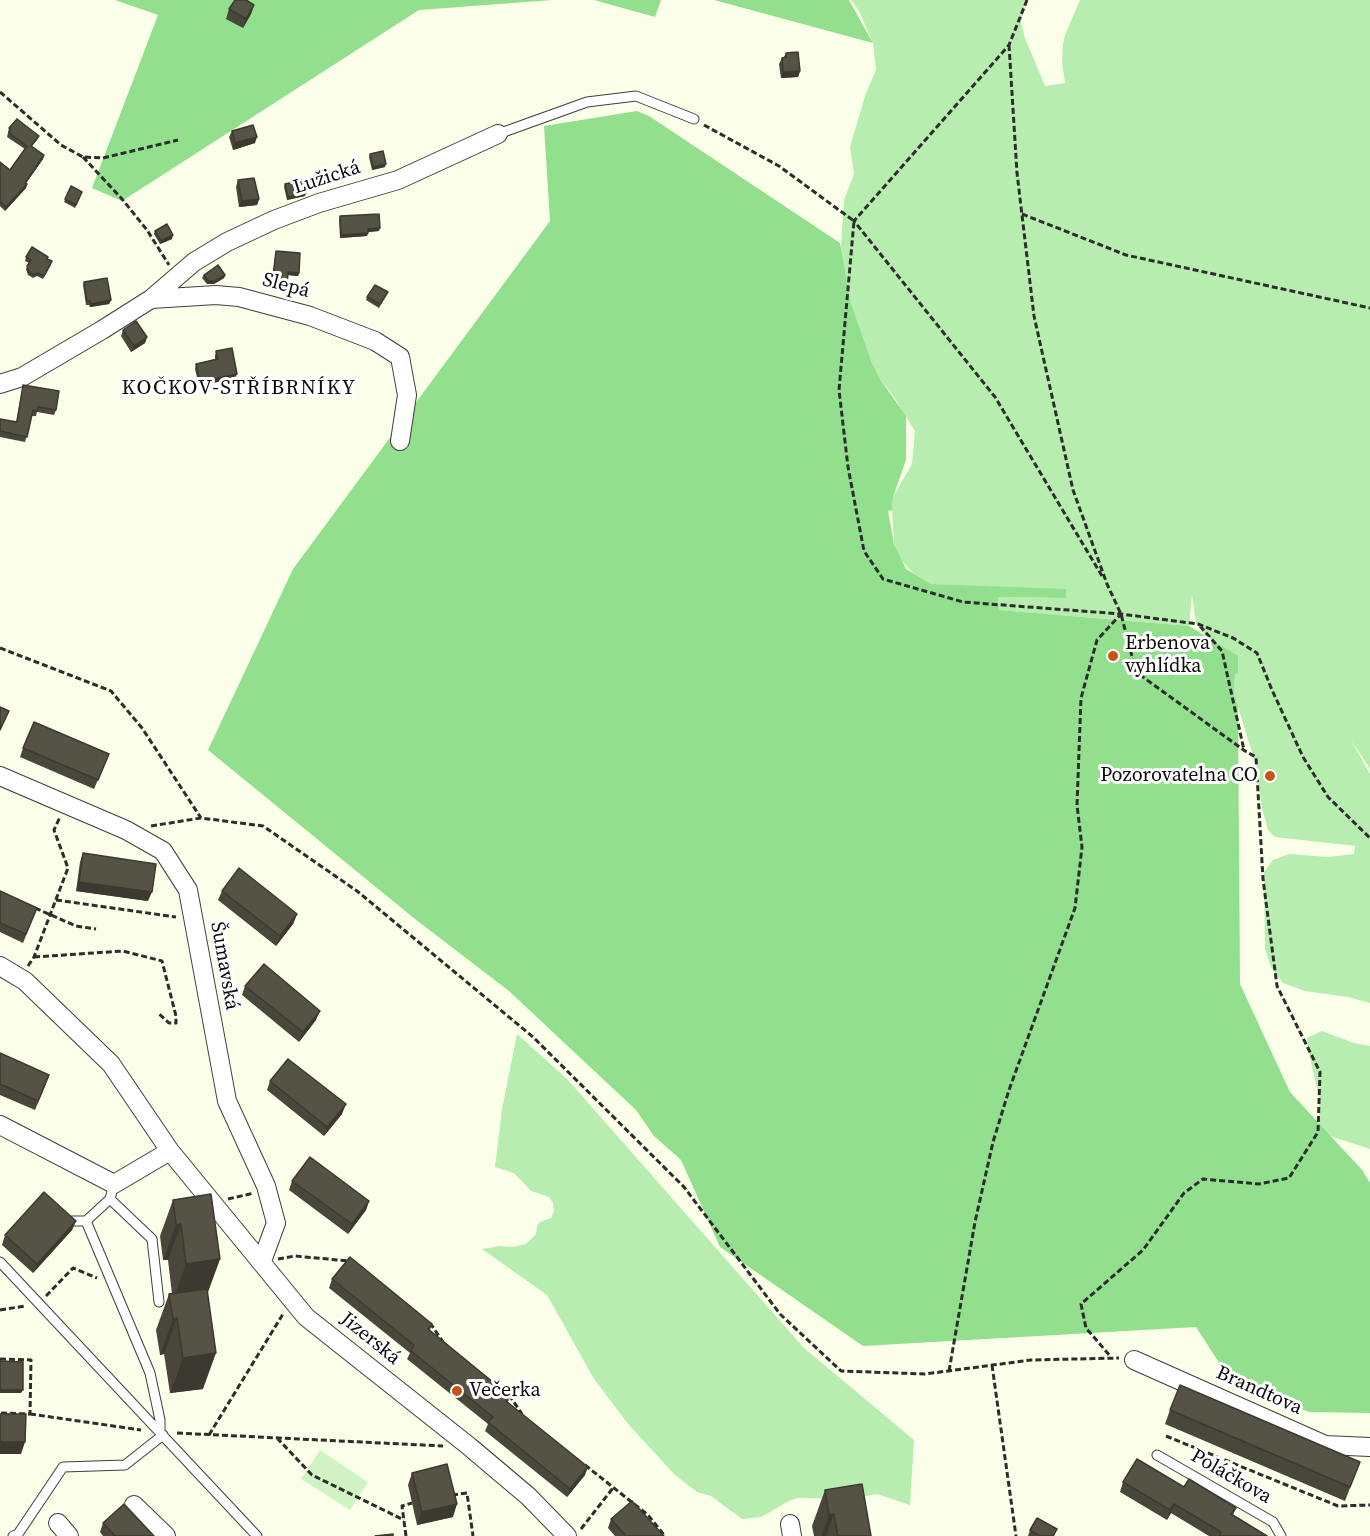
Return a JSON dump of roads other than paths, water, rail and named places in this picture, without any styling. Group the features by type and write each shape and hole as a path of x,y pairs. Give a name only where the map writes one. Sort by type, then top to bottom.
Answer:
{"street":[{"name":"Lužická","path":"0,384 12,381 47,363 151,299 194,262 227,242 274,220 329,200 399,180 498,134"},
{"name":"Slepá","path":"151,299 216,295 239,297 310,316 375,341 400,357 407,394 400,441"},
{"name":"Šumavská","path":"0,776 126,830 163,851 188,890 227,1101 267,1190 276,1223 262,1261"},
{"name":"Jizerská","path":"0,966 20,978 111,1064 170,1151 306,1317 470,1447 528,1497 567,1536"},
{"path":"0,1125 112,1192 170,1151"},
{"name":"Brandtova","path":"1134,1360 1325,1445 1370,1448"},
{"path":"134,1505 166,1536"}],"lane":[{"name":"Lužická","path":"498,134 586,102 636,96 694,119"},
{"path":"72,1221 86,1221 112,1192 152,1239 159,1302"},
{"path":"86,1221 150,1374 161,1434"},
{"path":"0,1262 257,1536"},
{"path":"14,1536 63,1467 124,1465 161,1434"},
{"name":"Poláčkova","path":"1157,1455 1273,1522 1281,1536"}],"place":[{"name":"Erbenova vyhlídka","path":"1113,656"},
{"name":"Pozorovatelna CO","path":"1270,776"},
{"name":"Večerka","path":"457,1391"}],"district":[{"name":"KOČKOV-STŘÍBRNÍKY","path":"239,389"}]}
